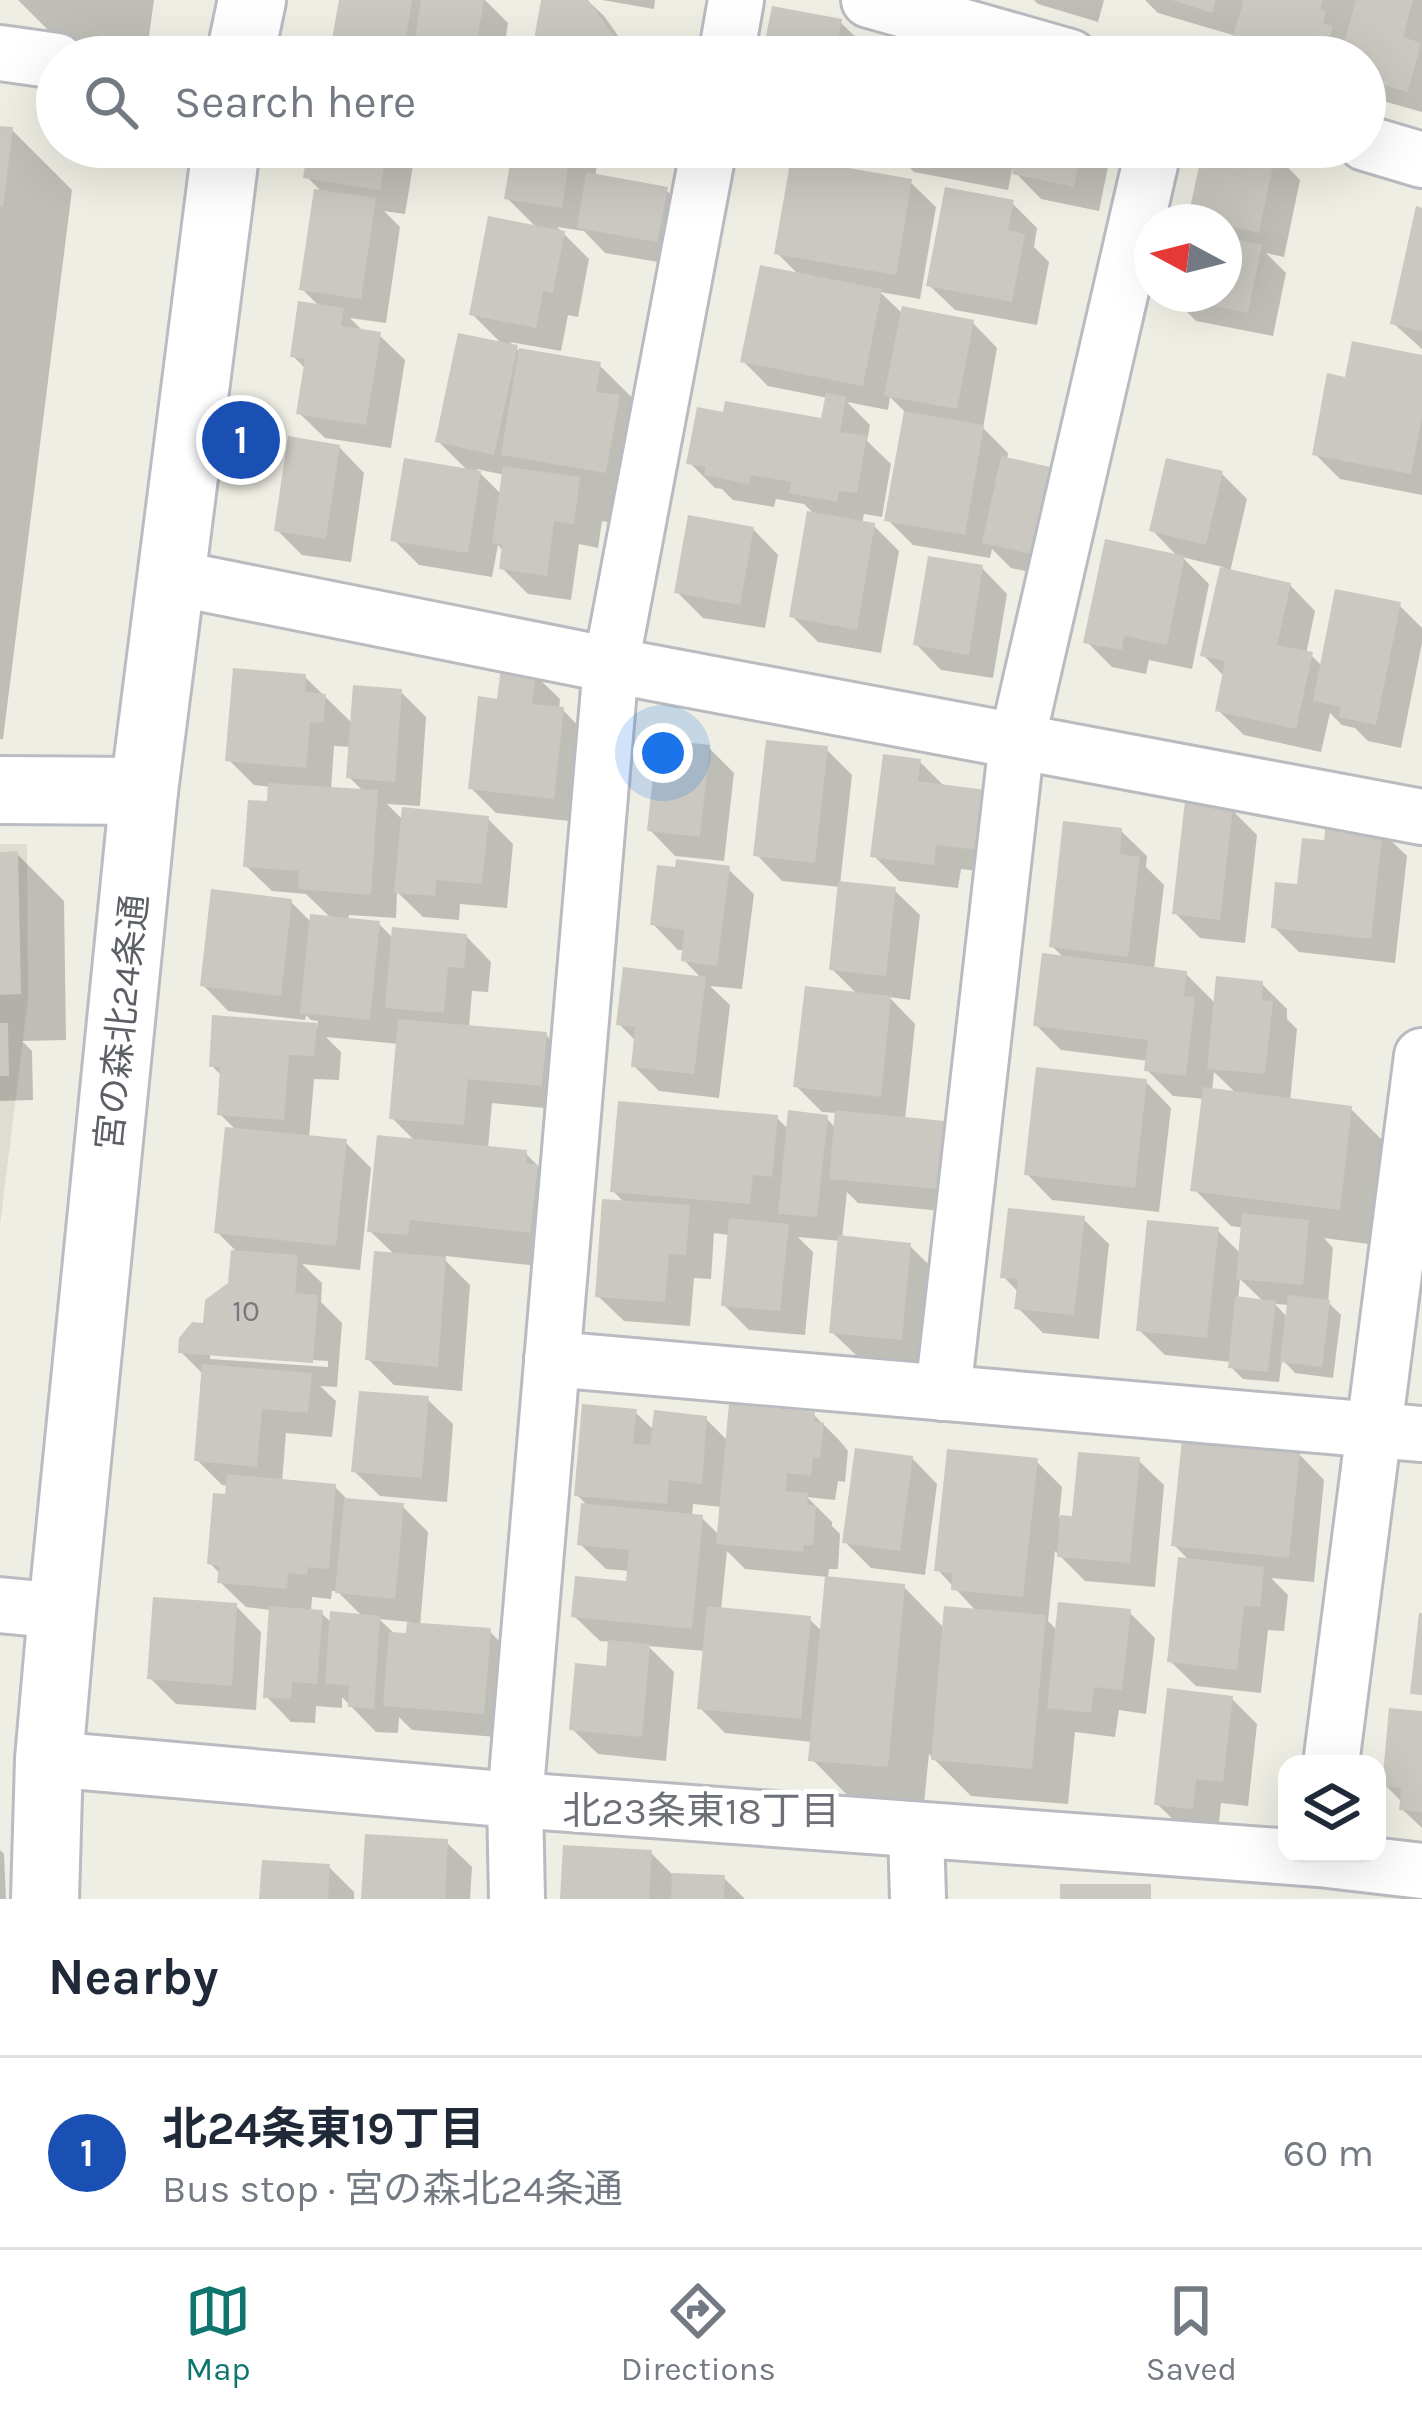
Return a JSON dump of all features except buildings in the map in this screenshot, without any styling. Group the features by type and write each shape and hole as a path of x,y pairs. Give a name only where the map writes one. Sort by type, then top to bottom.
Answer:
{"street":[{"path":"244,36 252,0"},
{"path":"730,36 736,0"},
{"path":"869,0 996,36"},
{"path":"0,53 36,58"},
{"path":"1386,149 1422,160"},
{"name":"宮の森北24条通","path":"45,1899 49,1759 31,1608 144,791 223,168"},
{"path":"518,1899 515,1800 611,665 705,168"},
{"path":"943,1393 1017,741 1149,168"},
{"path":"170,577 1422,817"},
{"path":"0,790 144,791"},
{"path":"1333,1755 1398,1432 1422,1056"},
{"path":"552,1359 1398,1432"},
{"path":"49,1759 916,1830 1320,1871 1422,1871"},
{"path":"916,1830 918,1899"}],"shaded area":[{"path":"0,844 27,844 28,999 0,1225"}],"place":[{"name":"北24条東19丁目","path":"241,440"}],"district":[{"name":"北23条東18丁目","path":"701,1810"}]}
